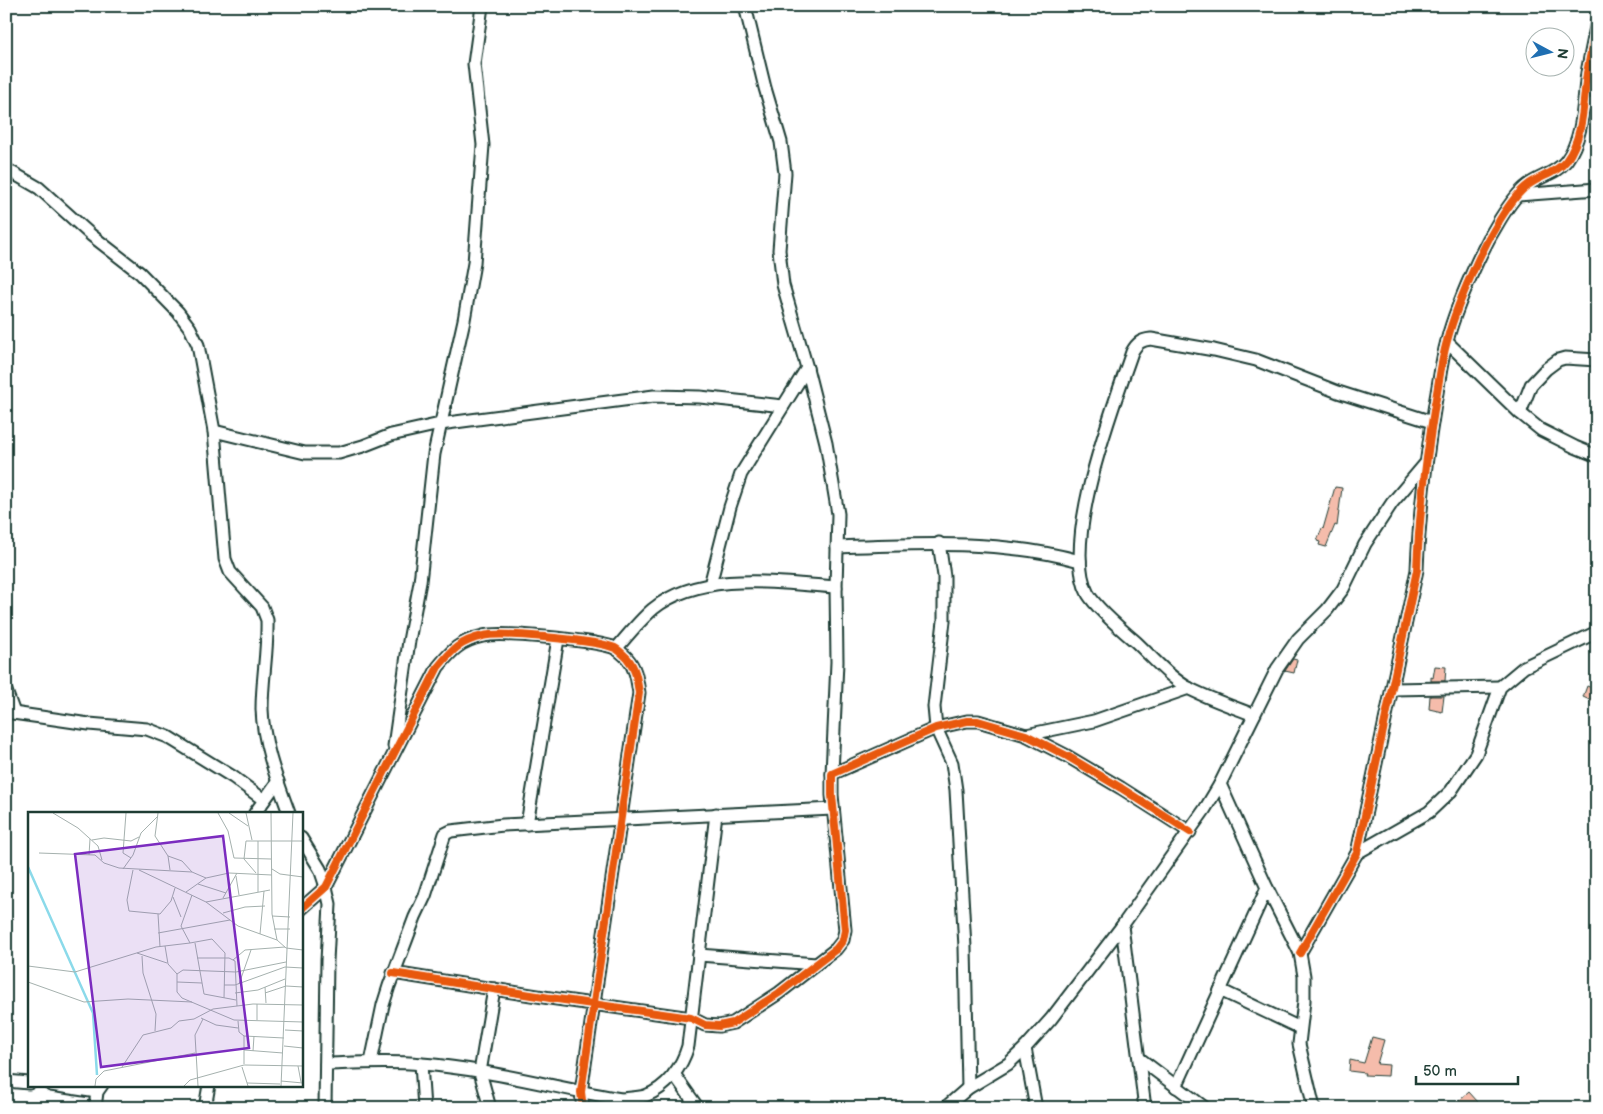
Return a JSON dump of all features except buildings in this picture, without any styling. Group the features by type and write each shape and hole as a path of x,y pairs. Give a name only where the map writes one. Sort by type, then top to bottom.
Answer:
{"street":[{"path":"392,756 420,582 434,454 464,320 474,263 482,145 474,64 482,6"},
{"path":"393,973 691,1018 705,1025 719,1026 733,1023 779,993 836,949 843,940 845,930 833,809 832,774 837,662 836,587 838,514 828,452 807,368 783,286 779,250 784,173 780,142 745,6"},
{"path":"1300,953 1358,853 1417,570 1418,534 1425,464 1447,342 1455,315 1478,259 1508,207 1528,185 1556,170 1565,162 1575,146 1597,21"},
{"path":"1584,103 1597,106"},
{"path":"6,170 38,188 91,235 140,273 178,312 190,328 198,344 214,431 225,559 230,572 262,606 267,620 262,710 266,736 289,812"},
{"path":"1518,195 1597,189"},
{"path":"1254,715 1189,688 1167,671 1118,626 1089,595 1081,577 1080,561 1087,498 1096,459 1136,344 1142,340 1151,339 1214,350 1256,360 1338,392 1432,422"},
{"path":"1447,342 1520,413 1541,430 1574,447 1597,456"},
{"path":"1520,413 1531,385 1546,369 1558,360 1565,358 1597,360"},
{"path":"710,585 730,507 741,474 807,368"},
{"path":"214,431 305,453 320,454 339,453 391,435 440,424 654,396 700,397 783,406"},
{"path":"945,1108 968,1088 1008,1064 1025,1048 1051,1019 1122,926 1190,832 1220,784 1277,669 1298,638 1327,610 1343,589 1366,544 1392,503 1425,464"},
{"path":"837,547 939,543 1002,547 1052,553 1080,561"},
{"path":"939,543 944,576 944,621 934,707 936,728 952,763 956,790 965,947 968,1088"},
{"path":"616,649 653,609 673,596 710,585 739,582 836,587"},
{"path":"1358,853 1429,812 1450,791 1476,754 1500,687 1524,667 1597,632"},
{"path":"302,907 326,887 438,667 454,648 485,635 512,635 600,644 616,649 627,658 635,669 639,693 581,1092 583,1108"},
{"path":"527,824 558,639"},
{"path":"1392,689 1500,687"},
{"path":"1026,735 1094,721 1189,688"},
{"path":"6,691 10,713 89,724 147,729 168,737 233,777 264,800"},
{"path":"832,774 936,728 967,721 978,721 1026,735 1106,779 1190,832"},
{"path":"256,812 278,781"},
{"path":"1220,784 1267,888 1300,953 1304,976 1300,1044 1314,1108"},
{"path":"371,1062 383,1005 393,973 425,896 445,834 527,824 833,809"},
{"path":"326,1064 371,1062 421,1064 480,1072 621,1099 644,1096 661,1088 684,1059 688,1046 716,814"},
{"path":"302,840 320,869 330,904 327,961 325,1108"},
{"path":"1176,1086 1267,888"},
{"path":"1122,926 1145,1108"},
{"path":"699,955 816,964"},
{"path":"492,1106 480,1072 494,989"},
{"path":"1220,990 1300,1028"},
{"path":"1025,1048 1036,1108"},
{"path":"1140,1059 1204,1108"},
{"path":"421,1064 424,1108"},
{"path":"674,1074 698,1108"},
{"path":"6,1081 28,1083"},
{"path":"63,1086 100,1089 95,1108"},
{"path":"205,1108 209,1086"}],"cycle path":[{"path":"1300,953 1357,853 1417,570 1421,507 1429,445 1443,357 1453,320 1478,260 1493,230 1514,199 1528,185 1558,169 1572,152 1580,130 1587,73 1597,21"},
{"path":"302,908 326,887 438,667 457,647 483,636 509,635 590,642 618,650 627,658 636,674 639,693 581,1092 583,1108"},
{"path":"393,973 691,1018 705,1025 719,1026 733,1023 779,993 836,949 843,940 845,930 832,795 832,774 936,728 967,721 978,721 1026,735 1067,756 1190,832"}]}
